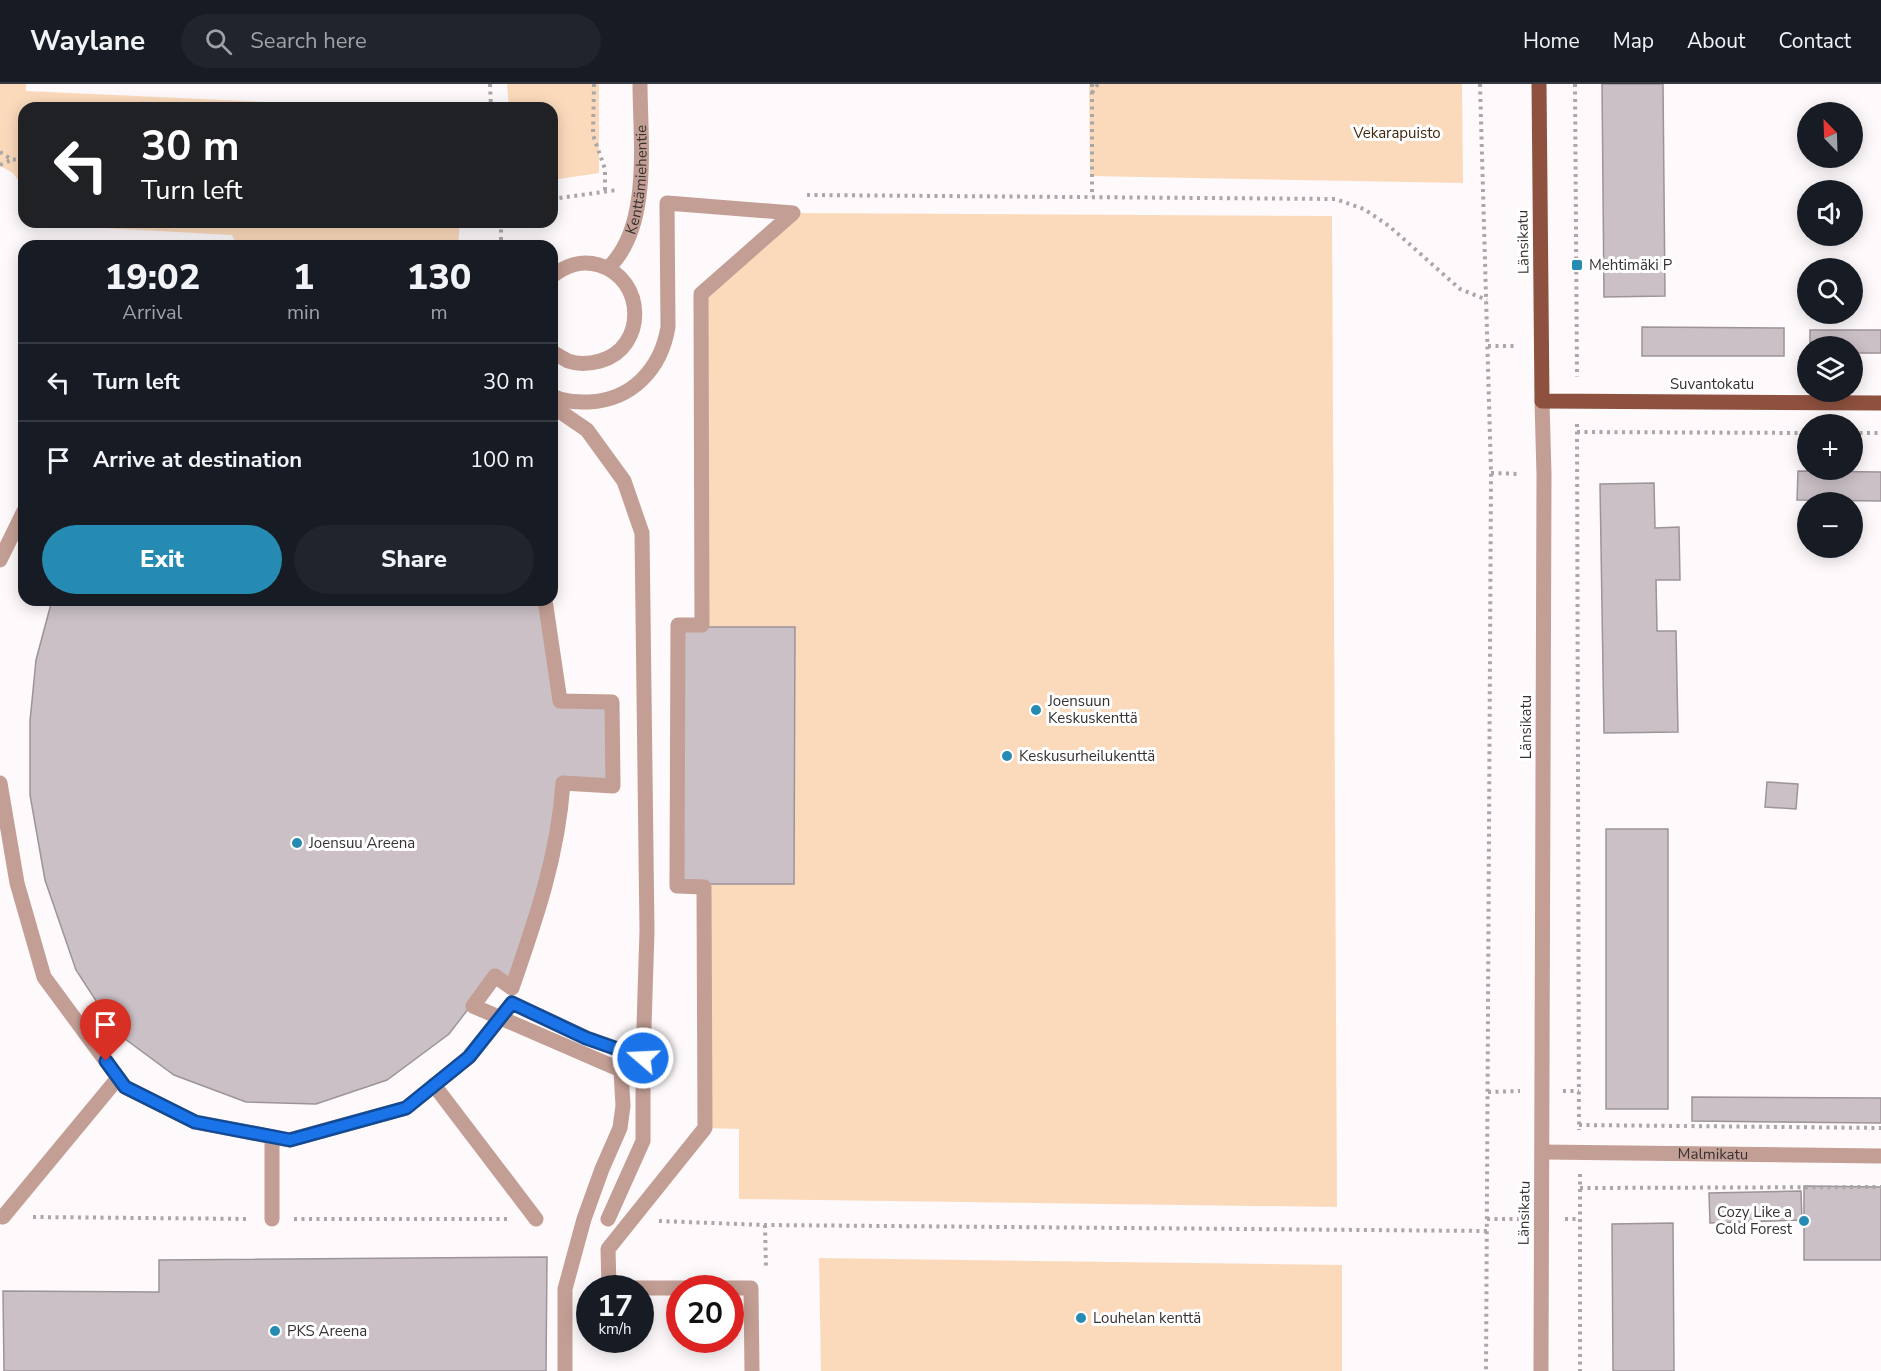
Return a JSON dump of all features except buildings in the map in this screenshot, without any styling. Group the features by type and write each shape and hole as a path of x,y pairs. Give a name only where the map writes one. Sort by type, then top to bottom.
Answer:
{"main road":[{"name":"Länsikatu","path":"1539,84 1542,400"},
{"name":"Suvantokatu","path":"1542,400 1881,403"}],"street":[{"name":"Kenttämiehentie","path":"608,268 618,258 632,229 640,187 640,84"},
{"path":"558,398 571,402 600,401 616,397 629,392 653,366 666,340 668,327 667,203 793,213 700,294 702,625 678,625 677,886 704,887 705,1128 608,1249 609,1288 751,1288 752,1371"},
{"path":"558,272 573,264 591,263 608,268 621,276 631,291 636,313 633,330 624,347 610,358 587,364 569,362 558,356"},
{"name":"Länsikatu","path":"1541,1371 1544,475 1542,400"},
{"path":"558,410 587,429 624,481 642,533 647,931 643,1141 608,1219"},
{"path":"0,560 18,523"},
{"path":"546,606 560,701 612,702 613,786 563,783 560,818 551,867 512,987 495,976 472,1006 621,1070 623,1106 620,1128 602,1168 584,1219 566,1289 565,1371"},
{"path":"0,783 17,883 44,978 125,1087 195,1122 290,1140 406,1108 469,1057 512,1003 586,1038 643,1058"},
{"path":"3,1216 118,1078"},
{"path":"434,1085 536,1219"},
{"path":"272,1137 272,1219"},
{"name":"Malmikatu","path":"1543,1152 1881,1156"}],"path":[{"path":"490,84 491,102"},
{"path":"594,84 593,135 605,169 605,192"},
{"path":"1092,84 1092,197"},
{"path":"1092,93 1098,84"},
{"path":"1480,84 1491,496 1486,1371"},
{"path":"1575,84 1577,381"},
{"path":"0,152 11,159 18,160"},
{"path":"0,165 11,159"},
{"path":"558,198 640,187"},
{"path":"799,194 1335,199 1364,209 1389,226 1460,289 1487,300"},
{"path":"1580,1371 1577,432 1797,433"},
{"path":"1863,433 1881,433"},
{"path":"1580,1125 1881,1128"},
{"path":"1580,1188 1881,1187"},
{"path":"3,1216 536,1219"},
{"path":"631,1220 765,1225 1487,1231"}],"green space":[{"path":"0,84 26,84 26,91 266,102 18,102 18,180 13,173 0,166"},
{"path":"507,84 599,84 599,173 558,179 558,102 508,102"},
{"name":"Vekarapuisto","path":"1089,84 1462,84 1463,183 1090,176"},
{"name":"Keskusurheilukenttä","path":"793,213 1332,216 1337,1207 739,1199 739,1129 705,1128 701,294"},
{"path":"104,228 460,228 458,240 234,240 232,235"},
{"name":"Louhelan kenttä","path":"819,1258 1342,1265 1342,1371 821,1371"}],"place":[{"name":"Mehtimäki P","path":"1577,265"},
{"name":"Joensuun Keskuskenttä","path":"1036,710"},
{"name":"Keskusurheilukenttä","path":"1007,756"},
{"name":"Joensuu Areena","path":"297,843"},
{"name":"Cozy Like a Cold Forest","path":"1804,1221"},
{"name":"Louhelan kenttä","path":"1081,1318"},
{"name":"PKS Areena","path":"275,1331"}],"route":[{"path":"106,1061 125,1087 195,1122 290,1140 406,1108 469,1057 512,1003 586,1038 643,1058"}]}
